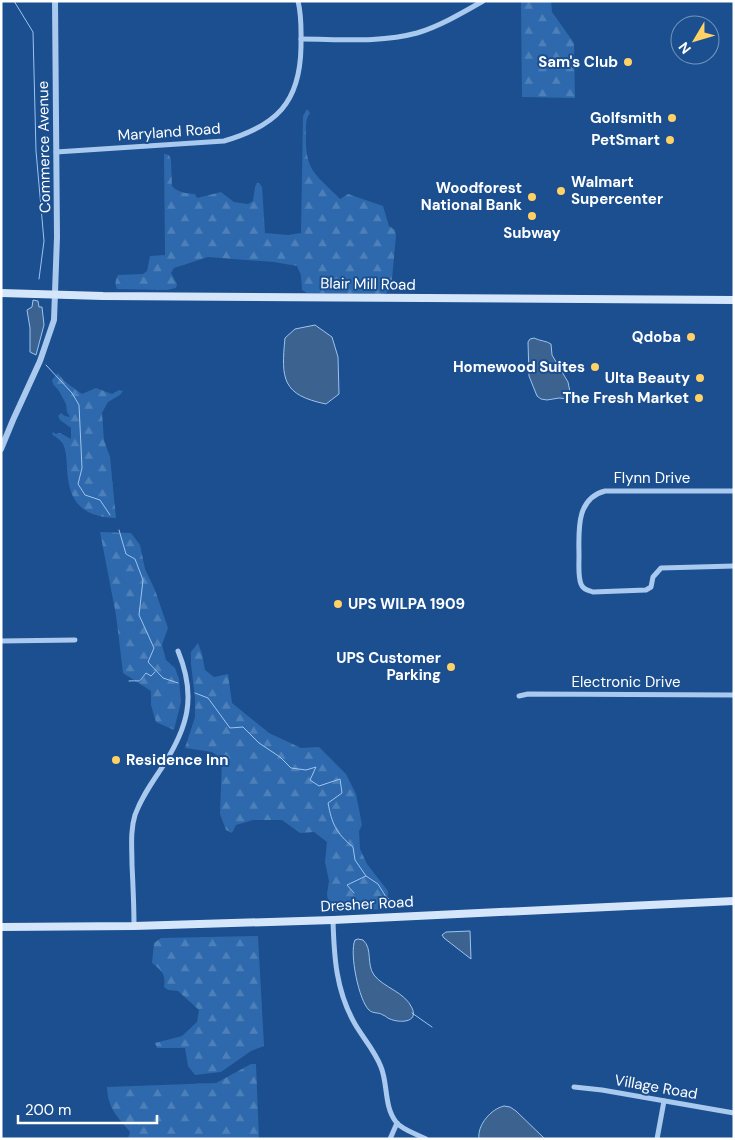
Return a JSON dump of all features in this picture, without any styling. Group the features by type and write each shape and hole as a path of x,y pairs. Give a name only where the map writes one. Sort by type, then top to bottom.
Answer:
{"main road":[{"name":"Blair Mill Road","path":"1,293 56,293 103,296 734,300"},
{"name":"Dresher Road","path":"1,927 134,926 333,920 734,901"}],"street":[{"name":"Commerce Avenue","path":"1,450 40,361 54,320 56,293 55,1"},
{"name":"Maryland Road","path":"56,152 224,141 260,128 277,115 290,99 299,78 302,16 298,1"},
{"path":"301,39 378,39 399,37 441,24 483,1"},
{"name":"Flynn Drive","path":"734,491 605,490 586,503 580,516 579,528 580,583 585,590 593,592 646,590 651,587 653,577 660,568 734,566"},
{"path":"1,641 75,640"},
{"path":"134,926 132,840 134,822 145,793 178,741 188,708 187,677 178,650"},
{"name":"Electronic Drive","path":"519,696 528,694 734,695"},
{"path":"333,920 334,951 341,991 355,1024 380,1065 386,1081 390,1111 397,1123 426,1139"},
{"name":"Village Road","path":"574,1087 602,1090 734,1113"},
{"path":"657,1139 664,1101"},
{"path":"390,1139 397,1123"}],"green space":[{"path":"521,1 551,1 552,12 574,43 575,98 522,97"},
{"path":"307,109 310,113 306,124 306,148 310,165 314,172 340,199 348,194 383,206 389,226 395,230 391,290 384,294 307,293 302,290 301,275 297,266 274,262 208,257 174,268 171,273 177,284 176,288 167,290 117,289 115,283 118,275 143,274 147,271 150,256 165,255 164,154 169,155 171,160 172,186 177,190 195,194 197,198 221,192 234,202 248,204 253,201 255,187 259,183 262,187 265,233 288,235 301,233 303,116"},
{"path":"58,373 64,381 82,394 96,388 112,394 119,390 123,391 108,402 102,413 104,440 110,457 116,518 90,513 83,509 73,497 68,479 65,448 61,441 52,434 53,432 56,434 60,433 71,439 71,428 60,420 58,416 61,413 70,417 66,404 53,384 52,380"},
{"path":"100,532 131,533 140,545 145,569 155,590 168,628 162,645 166,660 175,668 179,679 181,702 174,730 156,722 151,705 151,691 123,673 116,615"},
{"path":"198,643 205,670 214,677 228,674 232,703 269,733 301,748 319,747 346,774 356,794 362,825 359,831 360,849 367,864 388,891 387,909 330,912 327,894 329,881 325,862 327,842 314,832 300,833 282,820 253,820 236,825 232,833 226,830 220,814 222,759 212,752 185,748 195,717 191,652"},
{"path":"258,936 264,1046 251,1051 221,1072 195,1075 188,1066 185,1048 157,1048 155,1043 182,1036 197,1022 199,1010 178,991 168,990 164,987 162,973 152,963 154,943 161,938"},
{"path":"251,1064 256,1064 259,1139 128,1139 130,1132 117,1117 109,1101 107,1087 216,1083"}],"shaded area":[{"path":"33,300 38,301 39,307 42,307 44,325 36,355 30,352 30,328 27,310 32,307"},
{"path":"315,325 332,337 338,357 339,394 326,404 300,396 288,383 285,375 285,338 295,329"},
{"path":"534,338 551,344 552,355 568,382 571,397 568,399 547,400 537,396 529,376 528,342"},
{"path":"470,931 471,959 442,935 446,932"},
{"path":"355,940 363,940 368,948 370,966 374,975 405,998 412,1008 413,1017 407,1021 389,1019 369,1010 365,1005 354,965 353,946"},
{"path":"504,1106 516,1111 545,1139 479,1139 480,1128 486,1118 494,1110"}],"waterway":[{"path":"14,1 33,32 36,151 44,241 39,279"},
{"path":"46,365 72,393 79,405 82,468 78,484 85,495 100,500 110,515"},
{"path":"119,530 126,554 135,559 143,580 139,615 154,648 148,662 163,678 178,683"},
{"path":"129,681 139,681 146,673 151,676 155,672"},
{"path":"195,693 208,698 230,728 243,727 259,743 280,757 291,768 306,770 316,767 310,780 319,786 340,779 342,793 328,803 336,828 342,837 353,847 355,860 366,876 347,885 354,893"},
{"path":"366,876 378,884 386,897 400,906"},
{"path":"412,1013 432,1027"}],"place":[{"name":"Sam's Club","path":"628,62"},
{"name":"Golfsmith","path":"672,118"},
{"name":"PetSmart","path":"670,140"},
{"name":"Walmart Supercenter","path":"561,191"},
{"name":"Woodforest National Bank","path":"532,197"},
{"name":"Subway","path":"532,216"},
{"name":"Qdoba","path":"691,337"},
{"name":"Homewood Suites","path":"595,367"},
{"name":"Ulta Beauty","path":"700,378"},
{"name":"The Fresh Market","path":"699,398"},
{"name":"UPS WILPA 1909","path":"338,604"},
{"name":"UPS Customer Parking","path":"451,667"},
{"name":"Residence Inn","path":"116,760"}]}
